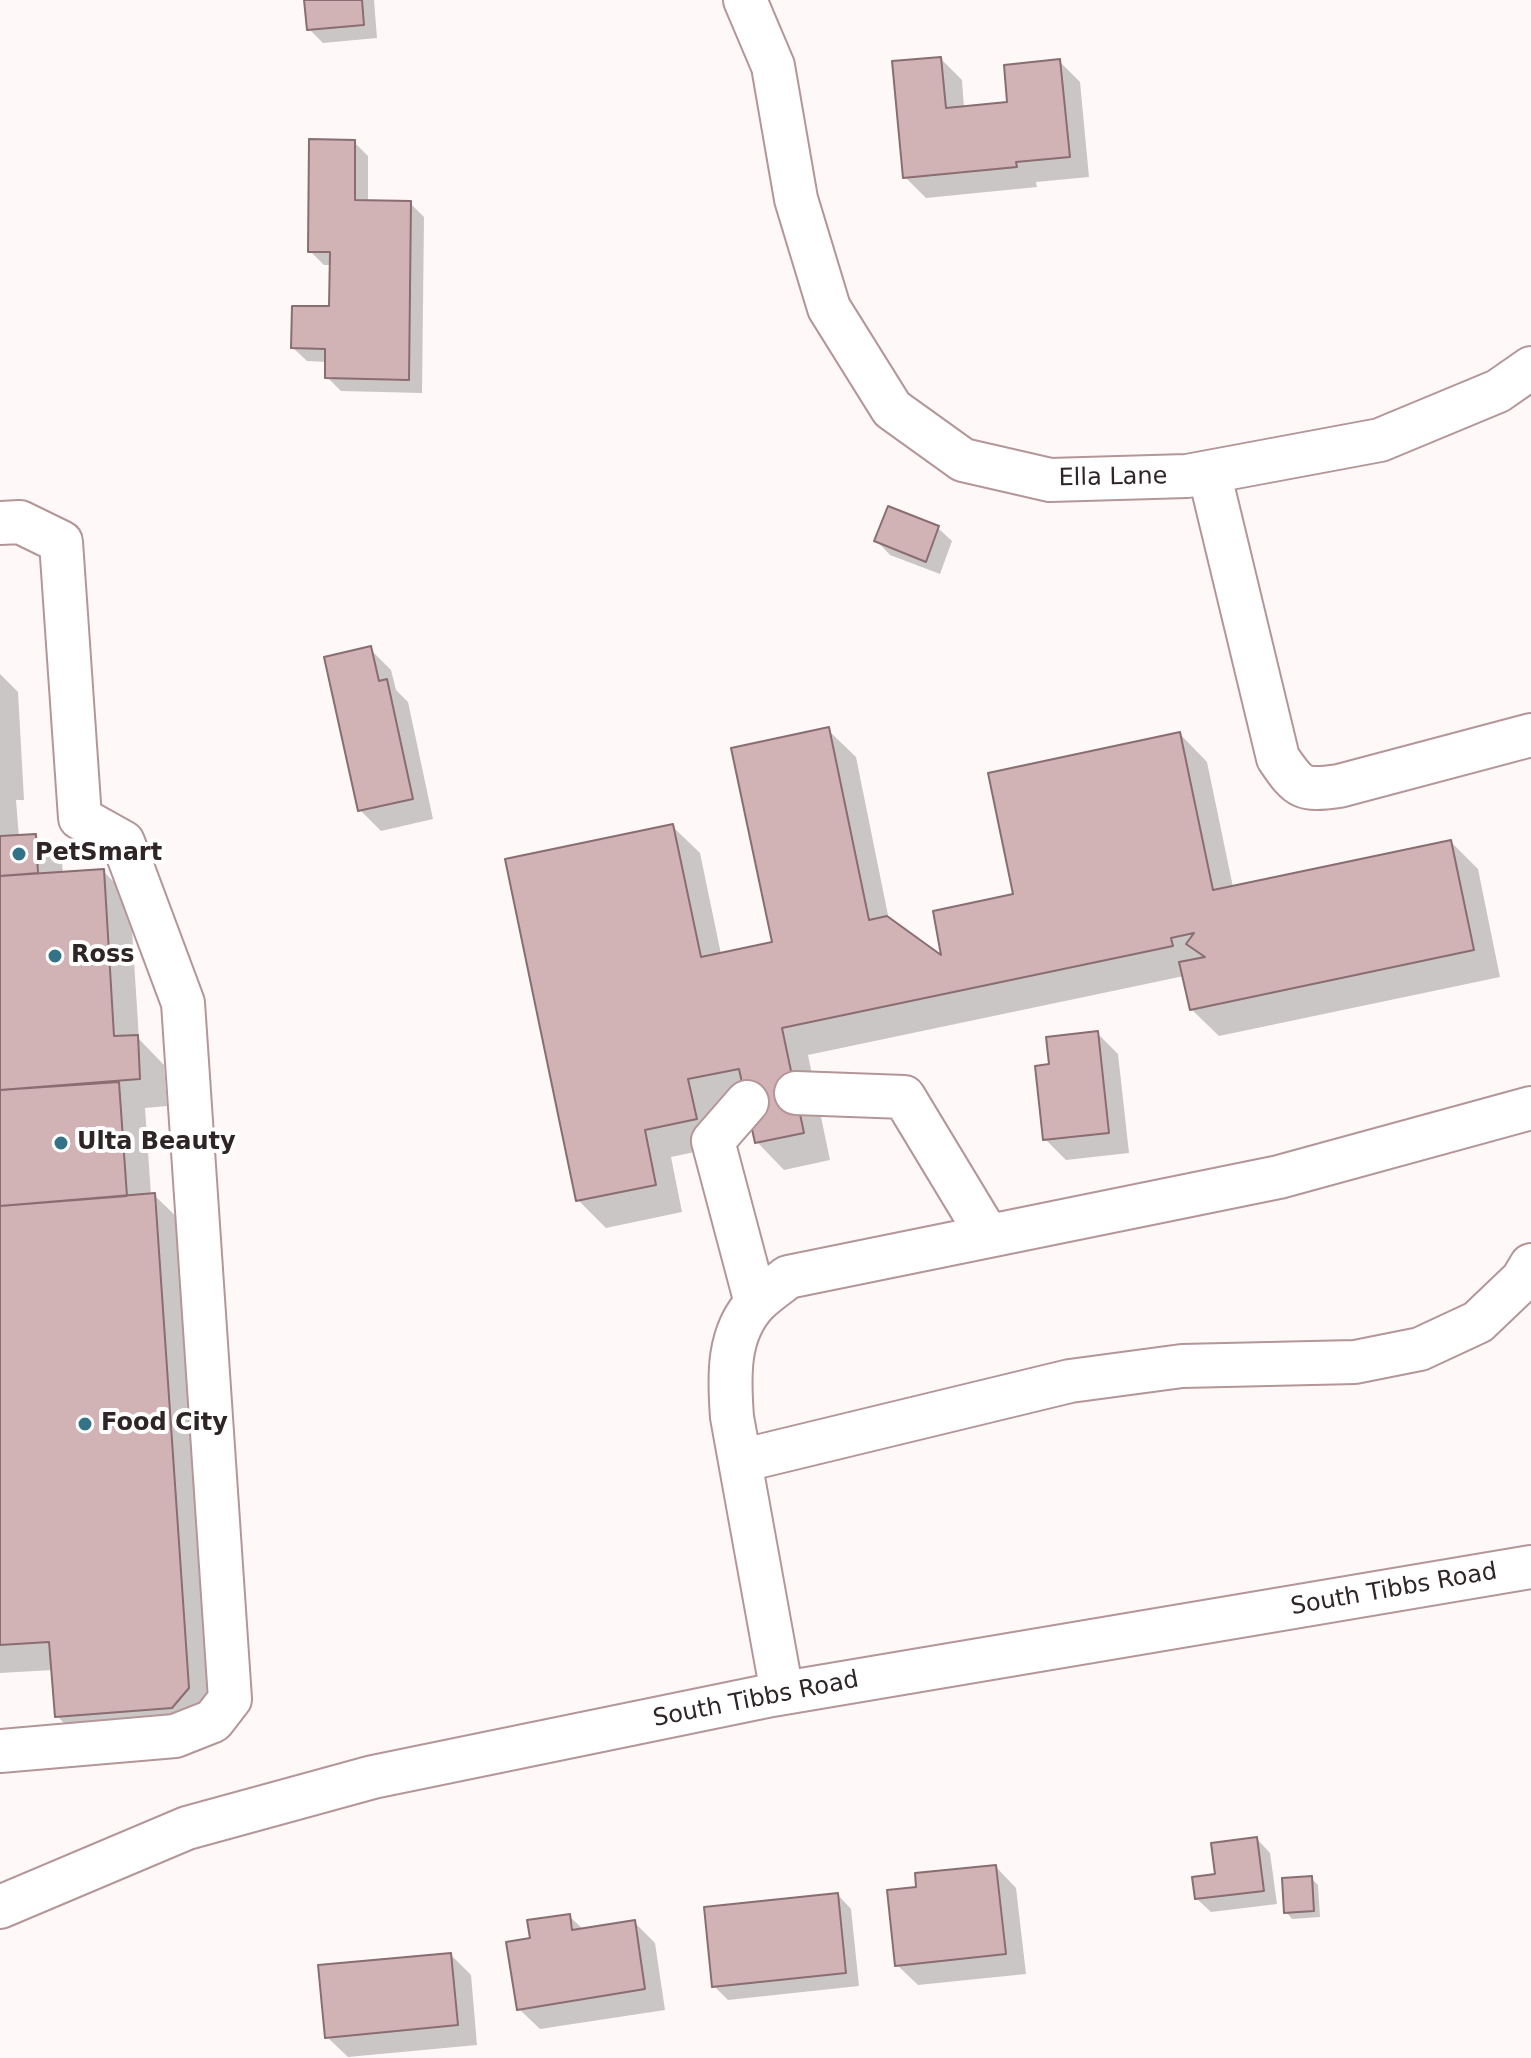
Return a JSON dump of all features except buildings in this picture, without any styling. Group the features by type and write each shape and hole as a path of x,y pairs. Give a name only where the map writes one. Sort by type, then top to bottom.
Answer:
{"street":[{"name":"Ella Lane","path":"745,0 773,66 796,199 829,308 892,409 963,460 1050,480 1187,476 1380,440 1498,391 1528,383"},
{"path":"1209,472 1278,758 1293,780 1312,789 1339,786 1531,735"},
{"path":"0,523 20,522 61,542 80,818 123,842 183,1003 230,1699 213,1721 175,1736 0,1751"},
{"path":"796,1093 904,1097 988,1236"},
{"path":"747,1102 713,1141 756,1303"},
{"path":"782,1693 732,1417 729,1372 737,1332 756,1303 788,1277 1279,1177 1531,1108"},
{"path":"740,1461 1070,1381 1182,1366 1355,1362 1420,1349 1478,1322 1522,1280 1531,1265"},
{"name":"South Tibbs Road","path":"0,1907 187,1828 373,1777 782,1693 1531,1567"}],"place":[{"name":"PetSmart","path":"19,854"},
{"name":"Ross","path":"55,956"},
{"name":"Ulta Beauty","path":"61,1143"},
{"name":"Food City","path":"85,1424"}]}
